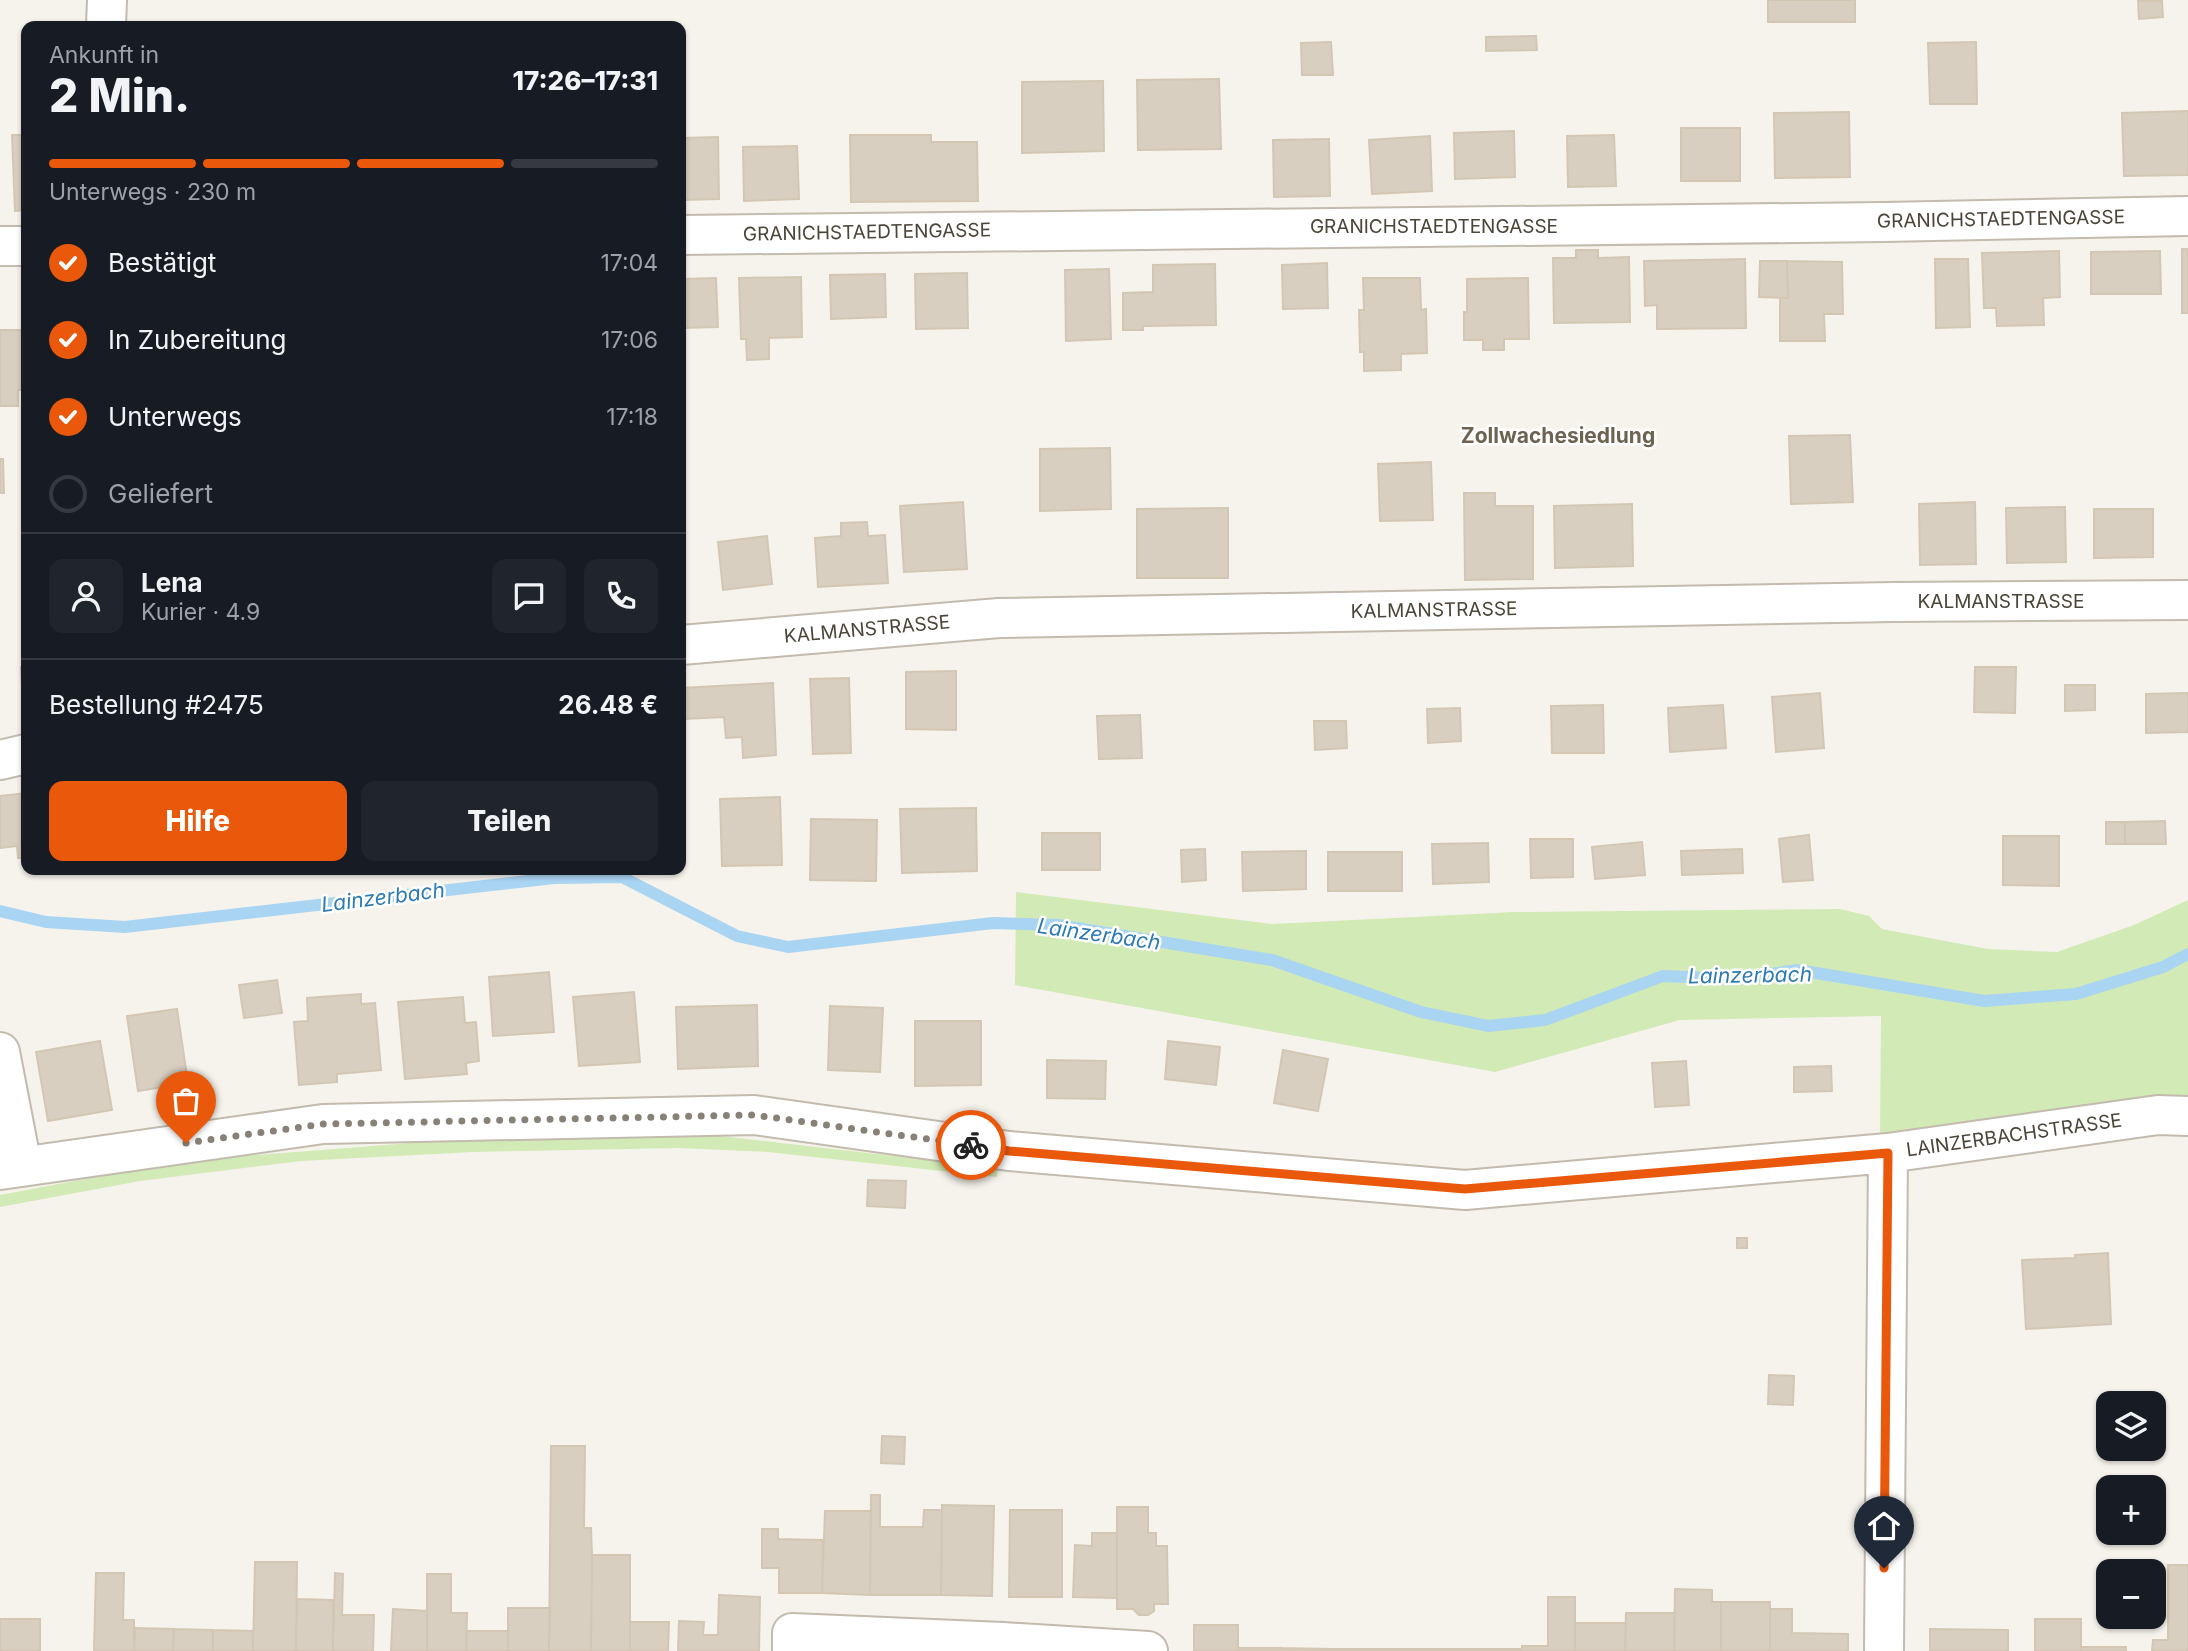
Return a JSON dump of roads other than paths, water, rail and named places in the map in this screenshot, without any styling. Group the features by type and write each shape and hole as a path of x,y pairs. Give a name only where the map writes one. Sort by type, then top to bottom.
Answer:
{"street":[{"path":"106,21 107,0"},
{"name":"GRANICHSTAEDTENGASSE","path":"686,235 1898,222 2188,216"},
{"path":"0,246 21,246"},
{"name":"KALMANSTRASSE","path":"686,645 999,618 1880,602 2188,600"},
{"path":"0,760 21,755"},
{"path":"0,1052 11,1168"},
{"name":"LAINZERBACHSTRASSE","path":"11,1168 323,1124 754,1115 1009,1151 1465,1189 1888,1153 2158,1115 2188,1116"},
{"path":"1884,1651 1888,1153"},
{"path":"792,1651 792,1633 1148,1651"}],"waterway":[{"name":"Lainzerbach","path":"0,911 46,922 125,927 554,878 622,877 737,936 788,947 993,923 1058,925 1272,960 1421,1012 1488,1026 1545,1020 1663,976 1735,979 1798,970 1984,1001 2076,994 2163,967 2188,954"}],"district":[{"name":"Zollwachesiedlung","path":"1558,435"}]}
